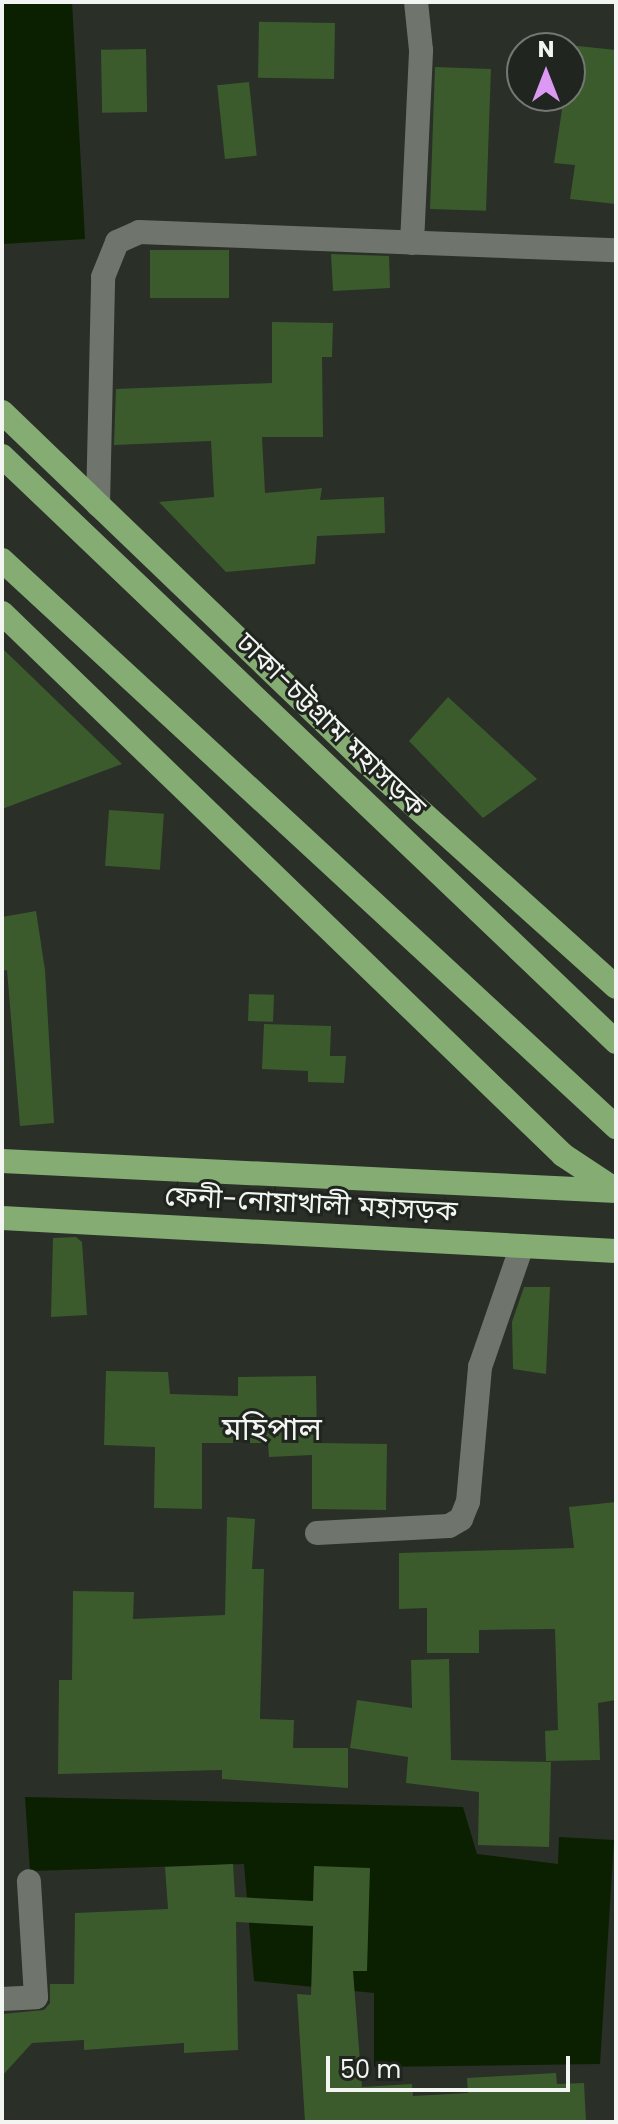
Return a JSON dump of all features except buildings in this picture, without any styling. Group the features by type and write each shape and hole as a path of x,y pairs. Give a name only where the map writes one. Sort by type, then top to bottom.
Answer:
{"highway":[{"path":"2,412 365,761 616,987"},
{"name":"ঢাকা-চট্টগ্রাম মহাসড়ক","path":"2,456 616,1042"},
{"path":"2,560 616,1127"},
{"path":"2,613 563,1155 616,1190"},
{"name":"ফেনী-নোয়াখালী মহাসড়ক","path":"2,1161 616,1190"},
{"name":"ফেনী-নোয়াখালী মহাসড়ক","path":"2,1218 616,1251"}],"street":[{"path":"412,243 421,50 416,2"},
{"path":"98,505 103,277 117,242 139,232 616,250"},
{"path":"317,1533 449,1526 461,1519 468,1502 480,1367 522,1246"},
{"path":"2,1999 36,1997 29,1881"}],"shaded area":[{"path":"2,2 72,2 85,239 2,244"},
{"path":"25,1797 463,1807 477,1854 558,1864 559,1837 614,1840 600,2064 374,2067 374,1993 254,1981 244,1864 30,1871"}],"district":[{"name":"মহিপাল","path":"272,1429"}]}
